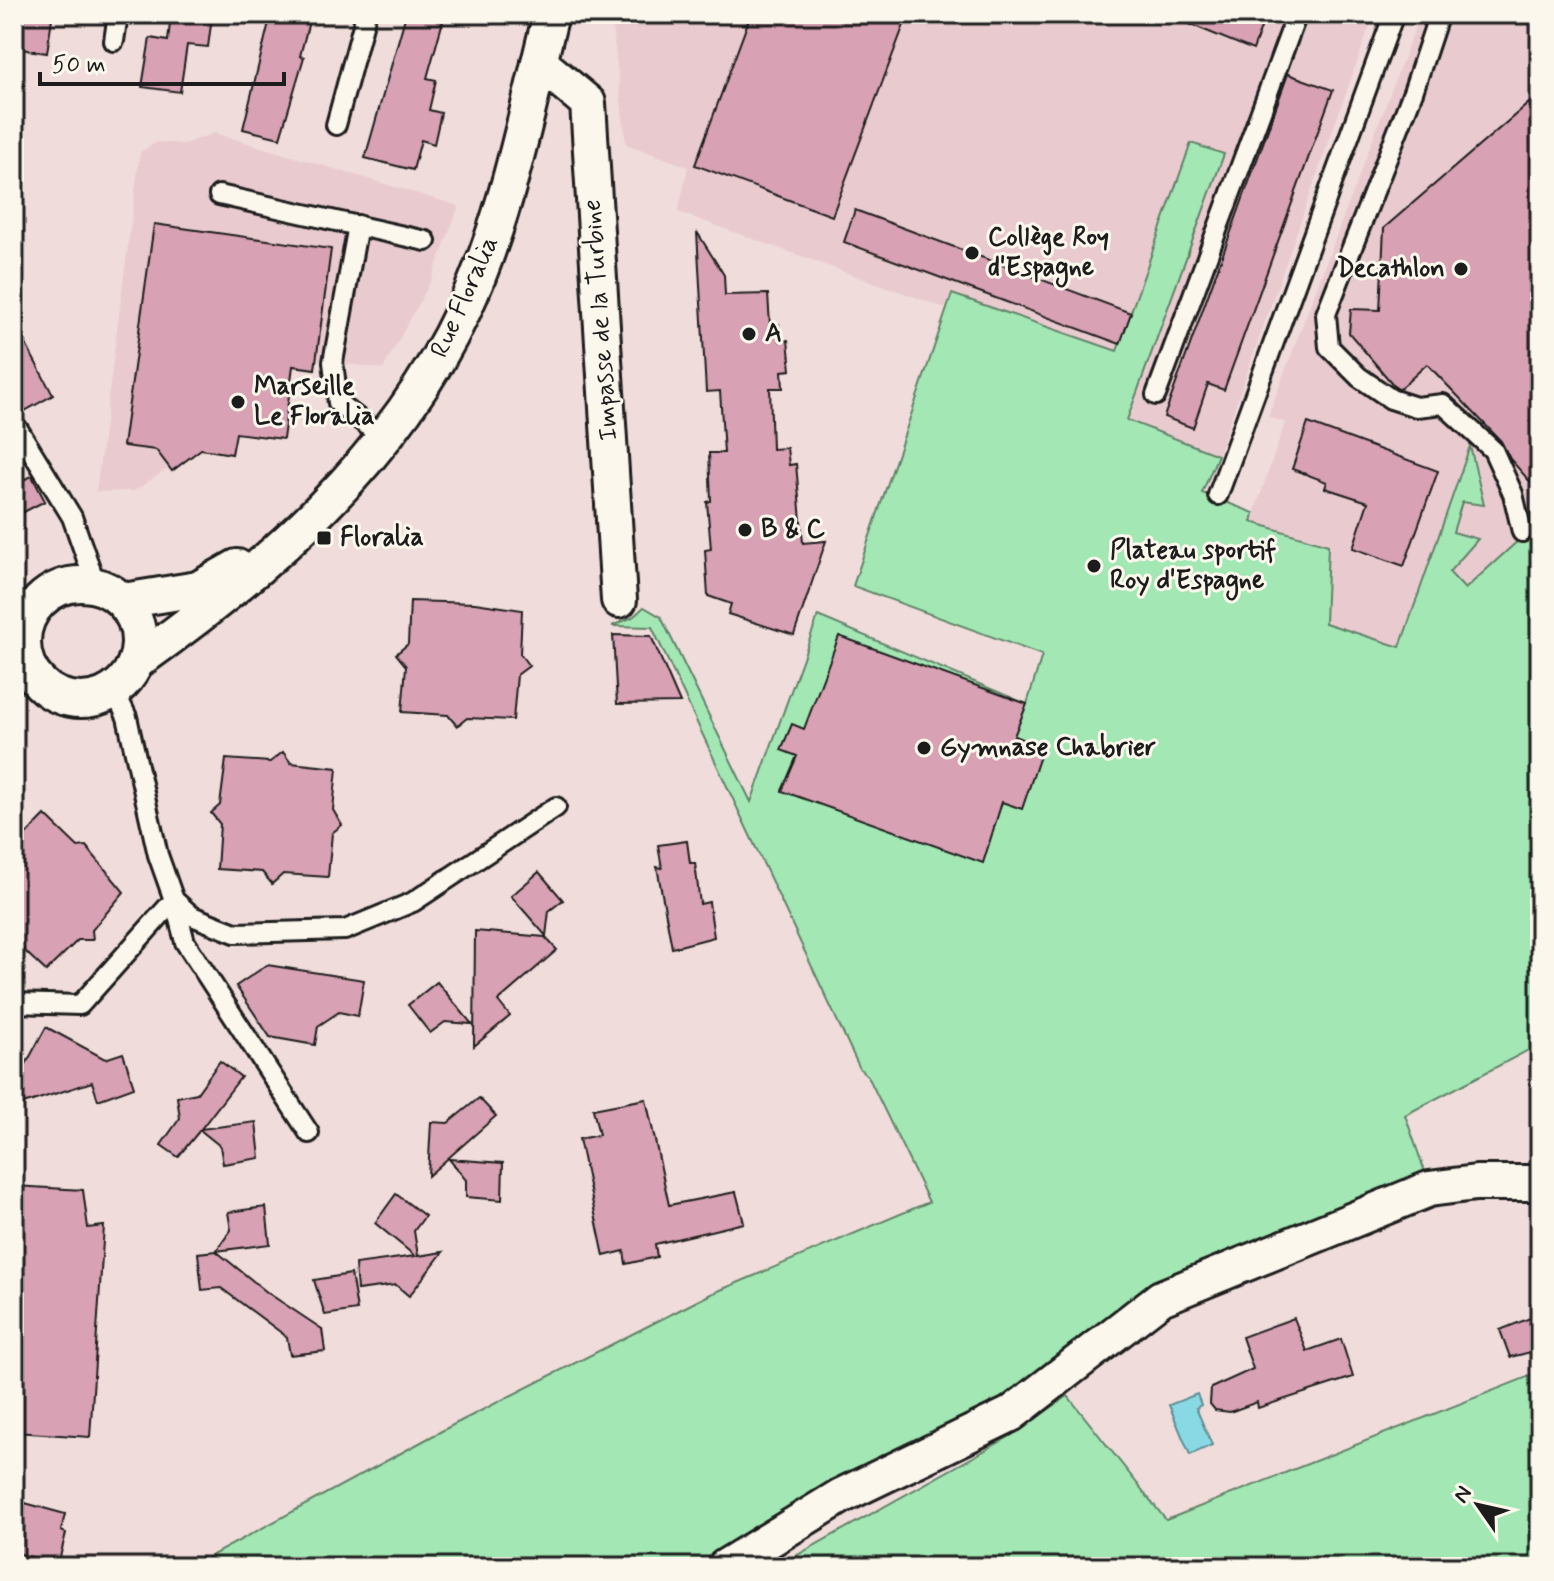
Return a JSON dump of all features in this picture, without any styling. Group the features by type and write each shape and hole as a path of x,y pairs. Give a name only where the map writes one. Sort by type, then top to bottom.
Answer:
{"street":[{"name":"Rue Floralia","path":"135,663 209,610 293,535 385,439 423,387 464,310 497,225 551,14"},
{"name":"Impasse de la Turbine","path":"539,62 588,103 619,600"},
{"name":"Rue Floralia","path":"110,593 198,589 293,535"},
{"path":"58,588 110,593 135,620 140,642 127,679 96,699 76,700 27,688 23,621 58,588"},
{"path":"725,1567 841,1496 1011,1414 1161,1298 1429,1189 1476,1183 1540,1183"}],"lane":[{"path":"114,41 118,14"},
{"path":"336,125 366,14"},
{"path":"1156,395 1297,14"},
{"path":"1218,495 1394,14"},
{"path":"1439,14 1413,92 1326,314 1329,347 1359,377 1391,399 1416,407 1443,404 1493,450 1513,494 1522,532"},
{"path":"219,195 426,241"},
{"path":"358,225 333,362 338,403 385,439"},
{"path":"18,429 72,517 110,593"},
{"path":"114,690 127,717 158,855 185,942 309,1133"},
{"path":"174,900 192,916 235,933 345,930 413,902 556,807"},
{"path":"14,1003 80,1005 174,900"}],"shaded area":[{"name":"Collège Roy d'Espagne","path":"615,14 1374,14 1218,455 1126,421 1224,154 1191,143 1117,352 952,294 945,308 678,212 688,167 626,144 612,24"},
{"path":"1420,14 1527,14 1540,18 1540,534 1400,647 1325,623 1251,522 1285,423 1268,416"},
{"path":"214,133 459,206 431,281 383,369 317,360 315,369 293,366 283,439 236,433 232,454 201,449 172,471 169,468 134,491 96,492 140,152 157,142 184,144"}],"green space":[{"path":"1191,143 1224,154 1127,420 1218,455 1202,493 1254,513 1252,522 1328,545 1325,623 1400,647 1470,446 1484,505 1462,502 1453,532 1478,539 1449,572 1465,589 1520,539 1540,534 1540,1044 1405,1115 1426,1175 1036,1380 962,1428 758,1533 707,1567 197,1567 196,1564 449,1427 711,1294 929,1202 868,1076 860,1069 652,627 612,626 633,617 644,607 661,617 751,802 818,616 1027,704 1042,655 853,586 952,294 1117,351"},
{"path":"1540,1372 1540,1567 776,1567 1009,1437 1068,1396 1166,1520"}],"water":[{"path":"1197,1394 1201,1405 1196,1408 1212,1445 1190,1455 1169,1405"}],"building":[{"path":"14,14 52,18 47,53 14,48"},
{"path":"171,14 212,17 208,47 187,45 180,92 142,87 150,38 168,41"},
{"path":"271,14 311,14 300,56 304,57 280,138 243,129"},
{"path":"406,14 445,14 427,78 436,80 429,110 441,113 434,144 421,140 413,170 365,158"},
{"path":"751,14 908,14 832,216 695,165"},
{"path":"1165,14 1266,14 1253,50"},
{"path":"1288,74 1333,90 1224,390 1208,384 1193,428 1164,417"},
{"name":"Decathlon","path":"1529,103 1540,115 1540,493 1510,459 1501,441 1427,364 1400,389 1396,388 1349,333 1351,309 1380,310 1384,228"},
{"path":"855,210 1131,313 1120,344 844,242"},
{"path":"154,224 331,249 315,369 293,366 283,439 236,433 232,454 201,449 172,471 156,450 123,446"},
{"path":"697,232 724,275 725,295 768,294 770,325 779,324 780,341 788,340 791,370 782,371 783,388 770,388 772,449 787,448 789,465 796,464 803,543 826,541 794,635 728,614 731,604 708,596 705,550 711,549 707,502 711,501 709,453 724,453 720,391 706,392"},
{"path":"14,322 53,395 14,417"},
{"path":"1308,423 1438,471 1404,566 1353,548 1368,502 1325,488 1327,482 1292,469"},
{"path":"32,476 45,501 14,517 14,484"},
{"path":"410,601 475,603 522,610 520,654 529,666 517,675 513,720 467,718 457,726 448,715 402,712 406,666 396,654 408,644"},
{"path":"613,635 651,636 680,703 617,704"},
{"path":"839,636 1027,704 1014,736 1043,747 1022,809 1002,802 983,863 782,791 797,756 781,750 792,724 804,729"},
{"path":"283,752 291,763 337,768 333,810 342,825 332,833 328,877 283,874 272,884 262,872 217,869 220,824 211,813 220,805 226,759 270,762"},
{"path":"45,815 78,847 86,846 124,892 92,930 93,940 78,940 46,971 14,941 14,847"},
{"path":"687,841 690,863 695,863 700,904 709,902 714,937 672,948 657,867 662,868 658,845"},
{"path":"539,872 563,900 549,911 546,936 511,896"},
{"path":"475,931 545,937 557,950 498,1001 510,1016 474,1046"},
{"path":"267,965 364,980 358,1016 339,1012 318,1026 315,1045 270,1037 236,986"},
{"path":"437,982 472,1024 445,1022 430,1033 408,1005"},
{"path":"46,1027 105,1059 123,1053 134,1087 98,1100 92,1082 20,1105 14,1090 14,1058 26,1064"},
{"path":"220,1061 241,1077 201,1129 256,1122 260,1158 223,1164 220,1146 200,1130 178,1157 161,1145 180,1118 177,1097 197,1093"},
{"path":"479,1098 496,1116 428,1176 431,1122 448,1123"},
{"path":"646,1099 669,1205 736,1192 744,1223 655,1244 657,1257 626,1264 624,1251 604,1256 579,1139 599,1135 593,1109"},
{"path":"449,1159 503,1163 502,1200 466,1197 466,1180"},
{"path":"14,1186 83,1190 88,1228 104,1226 90,1437 14,1432"},
{"path":"396,1194 425,1216 414,1231 418,1256 443,1252 409,1296 396,1285 357,1290 355,1264 415,1256 375,1223"},
{"path":"266,1207 270,1244 216,1251 231,1230 228,1212"},
{"path":"216,1251 268,1293 322,1329 325,1351 290,1355 287,1337 221,1288 202,1290 198,1253"},
{"path":"351,1274 357,1310 325,1315 314,1280"},
{"path":"1540,1314 1540,1350 1510,1357 1500,1330"},
{"path":"1294,1318 1307,1351 1341,1339 1353,1377 1258,1408 1257,1402 1230,1412 1215,1410 1210,1404 1211,1388 1253,1369 1242,1337"},
{"path":"14,1500 65,1514 61,1531 66,1533 58,1565 14,1552"}],"place":[{"name":"Collège Roy d'Espagne","path":"972,253"},
{"name":"Decathlon","path":"1461,269"},
{"name":"A","path":"749,334"},
{"name":"Marseille Le Floralia","path":"238,402"},
{"name":"B & C","path":"745,530"},
{"name":"Floralia","path":"324,538"},
{"name":"Plateau sportif Roy d'Espagne","path":"1094,566"},
{"name":"Gymnase Chabrier","path":"924,748"}]}
